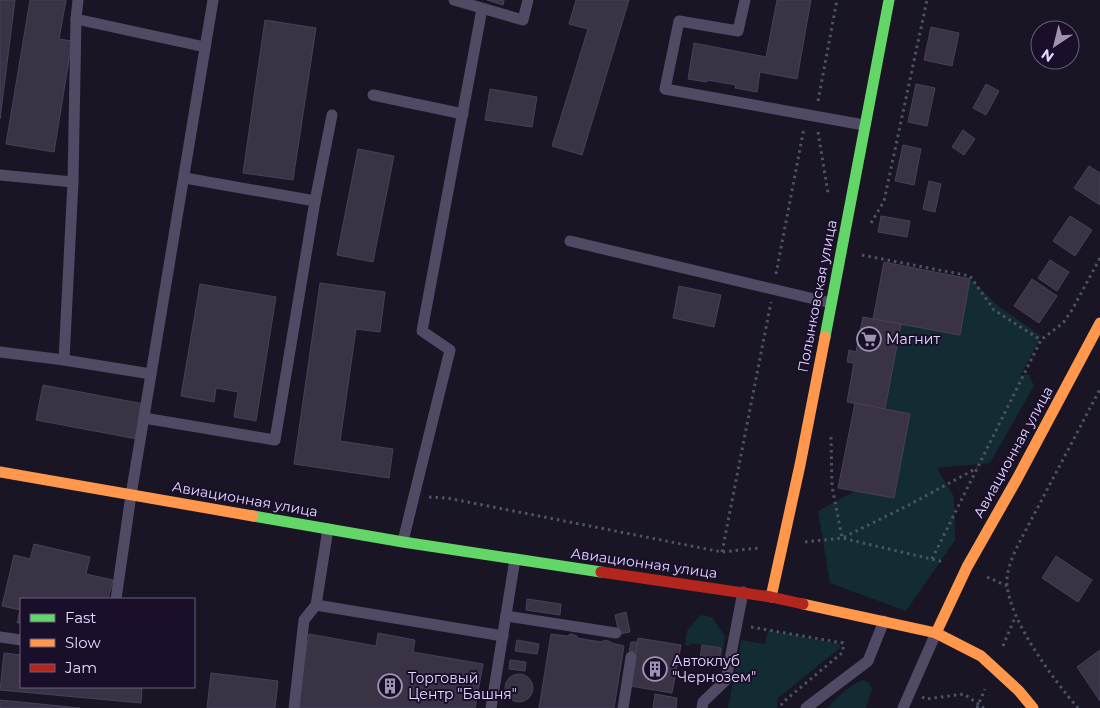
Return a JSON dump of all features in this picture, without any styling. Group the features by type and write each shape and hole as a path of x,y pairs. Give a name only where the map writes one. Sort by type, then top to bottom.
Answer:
{"main road":[{"name":"Полынковская улица","path":"770,597 800,465 889,0"},
{"name":"Авиационная улица","path":"0,472 403,542 743,592 884,620 936,633 967,567 1018,477 1100,322"},
{"path":"936,633 981,656 1020,691 1033,708"}],"lane":[{"path":"64,360 73,182 78,0"},
{"path":"116,598 131,495 213,0"},
{"path":"454,0 523,20 528,0"},
{"path":"745,0 738,31 679,21 665,89 864,126"},
{"path":"403,542 450,350 422,331 482,9"},
{"path":"76,19 205,47"},
{"path":"373,95 463,114"},
{"path":"144,418 274,440 315,200 332,115"},
{"path":"0,175 73,182"},
{"path":"185,178 315,200"},
{"path":"570,241 831,303"},
{"path":"0,352 151,374"},
{"path":"294,708 304,620 316,605 328,529"},
{"path":"491,708 515,559"},
{"path":"702,708 703,702 726,680 743,592"},
{"path":"316,605 502,636"},
{"path":"506,616 616,634"},
{"path":"806,708 868,660 884,620"},
{"path":"903,708 936,633"},
{"path":"0,637 20,640"},
{"path":"623,708 631,657"}],"path":[{"path":"868,228 884,201 927,0"},
{"path":"857,254 970,276 994,310 1041,340"},
{"path":"932,559 1041,340 1063,323 1100,258"},
{"path":"1078,708 1031,645 1016,614 1007,586 1008,568 1018,545 1100,390"},
{"path":"830,428 832,486 842,538"},
{"path":"414,496 447,498 722,552 842,538 907,506 977,468"},
{"path":"842,538 967,567 1007,586"},
{"path":"736,624 843,643 843,652 782,703 781,708"},
{"path":"910,690 926,699 964,694 984,708"}],"shaded area":[{"path":"970,279 1000,307 1041,336 1021,375 1029,374 1034,386 990,463 937,468 954,497 955,540 906,611 830,583 818,511 855,491 894,498 910,414 885,409 901,324 960,335"},
{"path":"700,615 712,617 725,637 721,662 719,662 721,648 691,643 690,646 685,645 687,631"},
{"path":"768,630 840,644 840,648 778,698 777,708 728,708 741,640 765,644"},
{"path":"863,680 869,683 872,689 866,708 827,708 848,688"}],"building":[{"path":"0,0 15,0 0,119"},
{"path":"30,0 66,0 59,39 72,41 54,152 6,144"},
{"path":"487,0 504,0 503,5"},
{"path":"576,0 629,0 582,155 552,146 588,29 569,24"},
{"path":"777,0 811,0 797,79 760,72 757,92 735,88 736,85 688,79 694,43 766,57"},
{"path":"265,20 316,28 293,180 243,173"},
{"path":"931,27 959,33 952,66 924,60"},
{"path":"916,84 935,88 927,126 908,122"},
{"path":"986,84 999,91 986,115 973,108"},
{"path":"490,89 537,97 532,127 485,120"},
{"path":"963,130 975,139 964,155 952,147"},
{"path":"903,145 921,149 914,185 895,181"},
{"path":"358,149 394,156 373,262 337,255"},
{"path":"1089,166 1100,173 1100,205 1074,188"},
{"path":"929,181 941,184 935,212 923,209"},
{"path":"881,216 910,221 907,237 878,232"},
{"path":"1070,216 1092,230 1075,256 1053,241"},
{"path":"1050,260 1069,272 1057,291 1038,278"},
{"path":"884,262 970,279 960,335 873,319"},
{"path":"1032,279 1057,296 1039,323 1014,306"},
{"path":"320,283 385,292 380,332 356,329 340,441 393,449 389,478 294,464"},
{"path":"200,284 276,297 256,421 234,417 238,392 216,388 214,402 181,396"},
{"path":"679,286 721,295 714,327 673,318"},
{"path":"863,317 901,324 885,409 847,402 854,363 847,362 849,350 856,352"},
{"path":"43,385 144,404 137,439 36,420"},
{"path":"855,403 910,414 894,498 838,488"},
{"path":"34,544 90,557 86,574 113,580 108,598 20,598 20,610 2,606 14,555 30,559"},
{"path":"1056,556 1092,580 1078,602 1042,578"},
{"path":"527,599 561,604 560,615 526,610"},
{"path":"20,610 20,623 17,623"},
{"path":"626,612 630,632 619,634 615,615"},
{"name":"Торговый Центр \"Башня\"","path":"378,633 415,640 413,652 483,664 475,708 296,708 309,634 376,646"},
{"name":"Торговый Центр \"Башня\"","path":"551,634 567,636 571,634 577,636 577,638 601,642 605,640 624,646 614,708 539,708"},
{"name":"Автоклуб \"Чернозем\"","path":"638,638 681,645 672,693 630,686"},
{"path":"517,640 539,644 537,654 515,651"},
{"path":"631,642 637,642 636,652 629,651"},
{"path":"702,645 721,648 719,662 700,659"},
{"path":"1100,650 1100,701 1077,667"},
{"path":"4,653 20,655 20,688 142,688 141,703 0,690"},
{"path":"510,660 526,662 525,671 509,669"},
{"path":"211,673 278,681 275,708 207,708"},
{"path":"519,674 529,678 533,688 529,698 519,702 509,698 505,688 509,678"},
{"path":"655,694 677,698 676,708 653,708"},
{"path":"0,700 80,708 0,708"}],"traffic: fast":[{"path":"825,337 889,0"},
{"path":"253,516 403,542 601,572"}],"traffic: slow":[{"path":"936,633 967,567 1018,477 1100,323"},
{"path":"771,597 800,465 825,337"},
{"path":"0,472 253,516"},
{"path":"803,604 936,633 981,656 1019,691 1033,708"}],"traffic: jam":[{"path":"601,572 771,597 803,604"}],"place":[{"name":"Магнит","path":"869,339"},
{"name":"Автоклуб \"Чернозем\"","path":"655,669"},
{"name":"Торговый Центр \"Башня\"","path":"390,686"}]}
